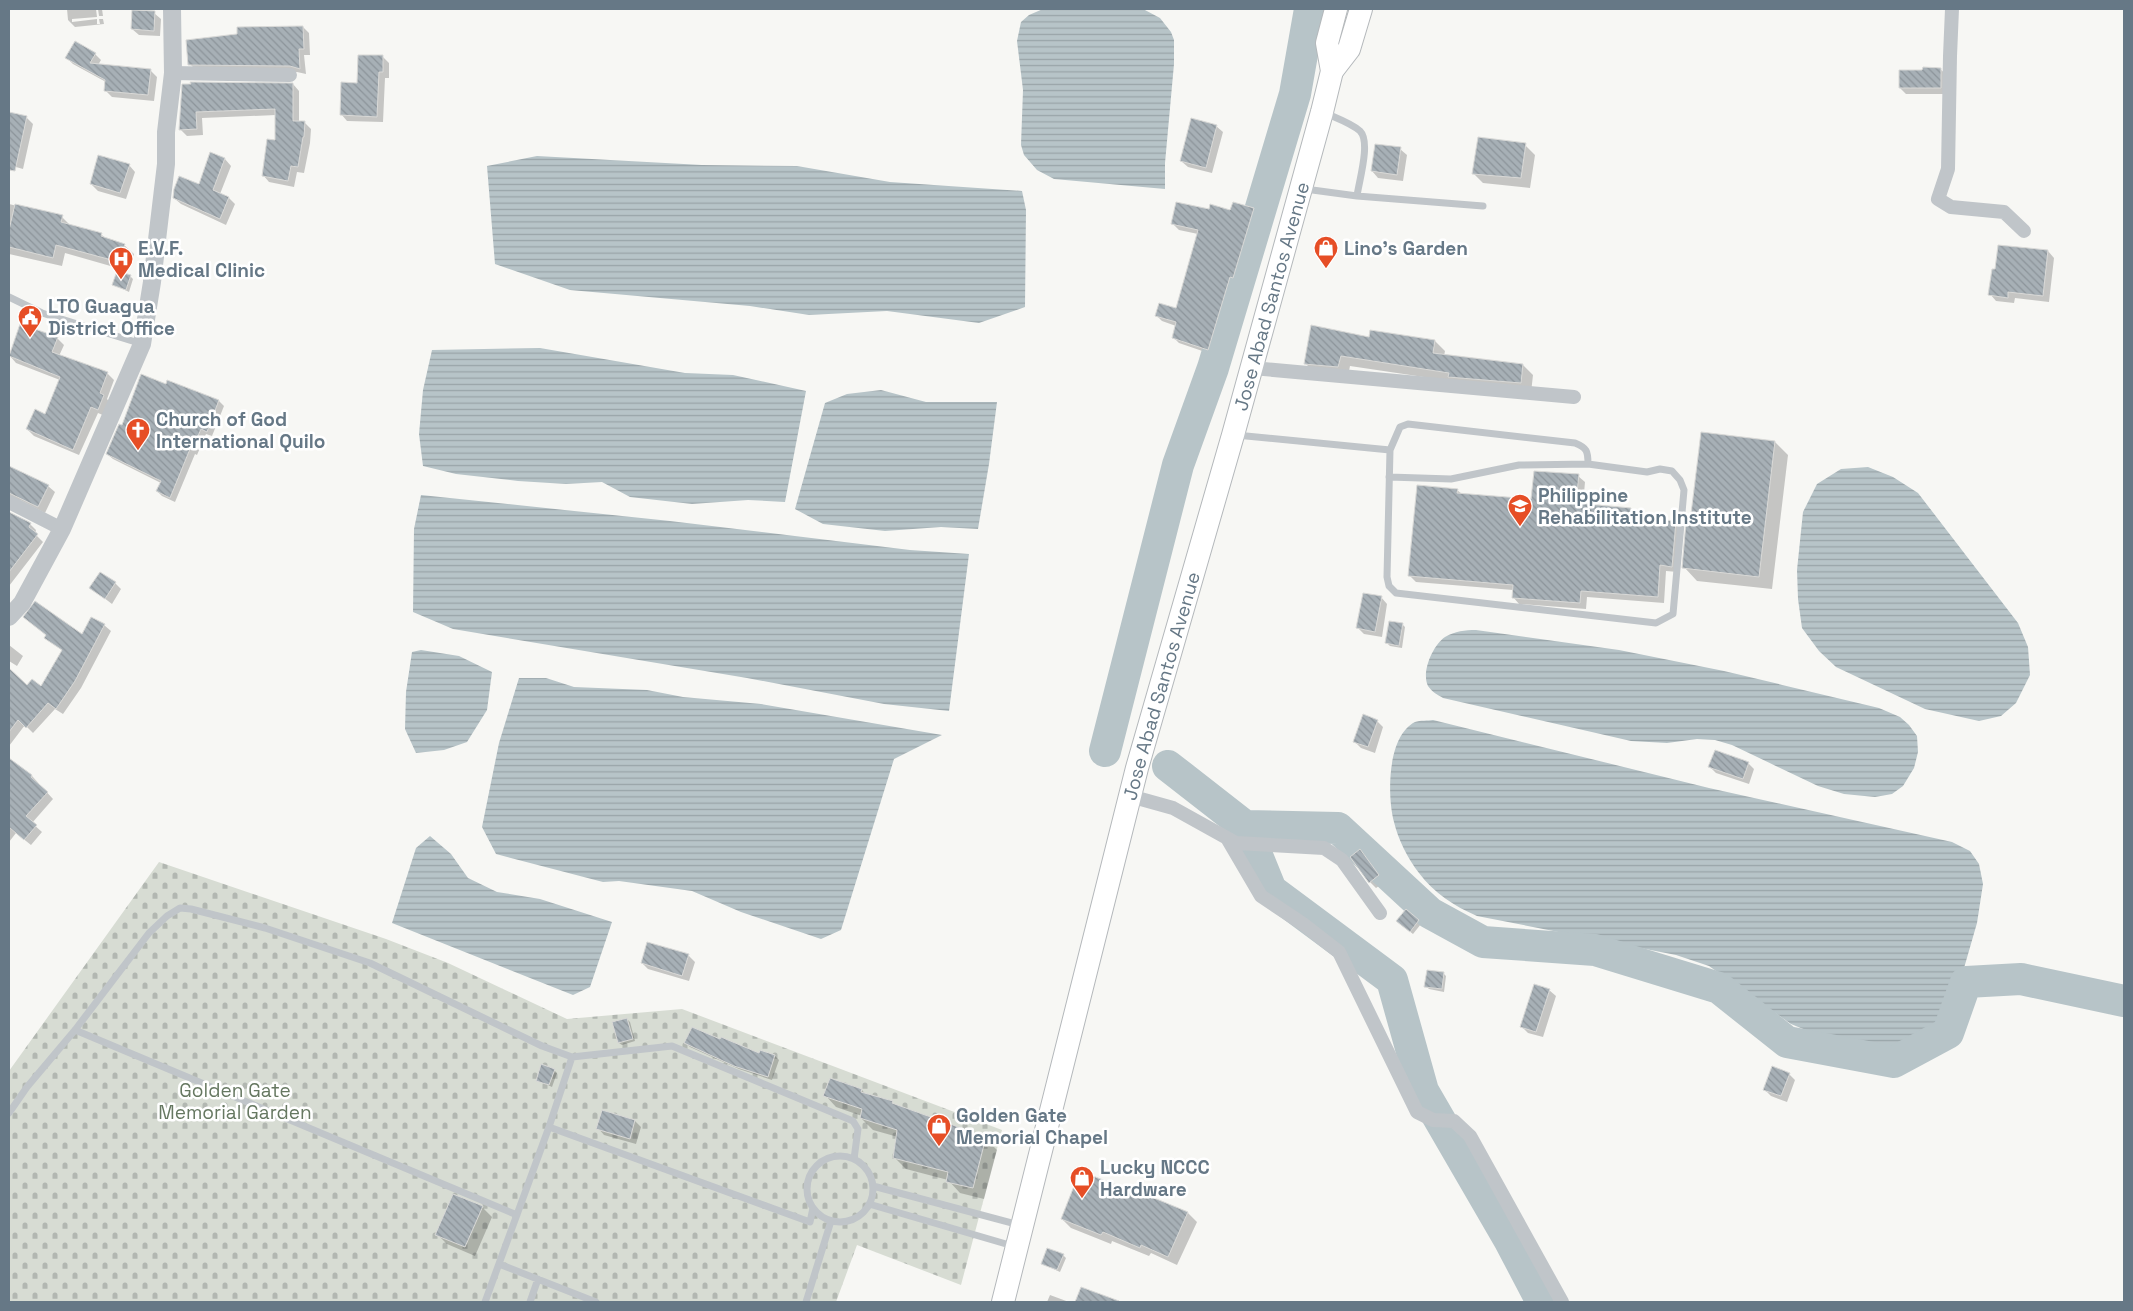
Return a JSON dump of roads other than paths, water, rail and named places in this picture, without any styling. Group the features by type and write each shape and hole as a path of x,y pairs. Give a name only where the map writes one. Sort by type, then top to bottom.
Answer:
{"highway":[{"name":"Jose Abad Santos Avenue","path":"1003,1302 1130,796 1252,368 1322,112 1332,71 1327,43 1336,9"},
{"name":"Jose Abad Santos Avenue","path":"1332,71 1349,49 1360,9"}],"street":[{"path":"9,617 22,603 62,529 142,344 152,282 166,164 166,132 173,73 172,9"},
{"path":"1952,9 1948,169 1938,199 1951,207 2004,212 2024,231"},
{"path":"173,73 290,75"},
{"path":"1252,368 1574,397"},
{"path":"9,502 62,529"},
{"path":"1130,796 1173,808 1231,841 1324,848 1342,860 1380,912"},
{"path":"1231,841 1261,896 1303,924 1339,952 1417,1112 1433,1120 1454,1121 1470,1136 1562,1302"}],"lane":[{"path":"1322,112 1353,126 1362,133 1366,142 1357,196"},
{"path":"1301,188 1357,196 1483,206"},
{"path":"9,297 42,313 142,344"},
{"path":"1389,477 1451,479 1519,465 1588,464 1647,472 1660,469 1672,471 1680,480 1684,490 1673,614 1667,618 1656,623 1396,593 1389,586 1387,577 1389,477 1390,450 1400,427 1408,424 1575,442 1584,447 1588,452 1588,464"},
{"path":"1233,435 1390,450"},
{"path":"9,1113 27,1087 76,1030 149,933 167,916 180,908 191,909 265,928 370,963 542,1046 572,1057 672,1046 853,1121 858,1129 854,1159"},
{"path":"76,1030 517,1215"},
{"path":"484,1302 549,1127 572,1057"},
{"path":"549,1127 810,1222 813,1208"},
{"path":"842,1156 854,1159 867,1170 873,1186 870,1204 857,1217 849,1221 831,1221 821,1216 813,1208 808,1197 807,1185 811,1174 819,1164 829,1158 842,1156"},
{"path":"873,1186 1019,1236"},
{"path":"870,1204 1019,1236"},
{"path":"806,1302 831,1221"},
{"path":"499,1264 538,1279 576,1299 596,1302"},
{"path":"530,1302 538,1279"}],"waterway":[{"path":"1105,751 1178,465 1213,368 1295,94 1310,9"},
{"path":"1168,766 1245,826 1271,890 1392,980 1423,1091 1510,1241 1542,1302"},
{"path":"1245,826 1338,828 1430,913 1483,942 1595,950 1719,988 1787,1042 1894,1062 1948,1033 1966,982 2021,979 2124,1001"}],"place":[{"name":"Lino's Garden","path":"1326,269"},
{"name":"E.V.F. Medical Clinic","path":"121,280"},
{"name":"LTO Guagua District Office","path":"30,338"},
{"name":"Church of God International Quilo","path":"138,451"},
{"name":"Philippine Rehabilitation Institute","path":"1520,527"},
{"name":"Golden Gate Memorial Chapel","path":"939,1147"},
{"name":"Lucky NCCC Hardware","path":"1082,1199"}],"park label":[{"name":"Golden Gate Memorial Garden","path":"235,1101"}]}
